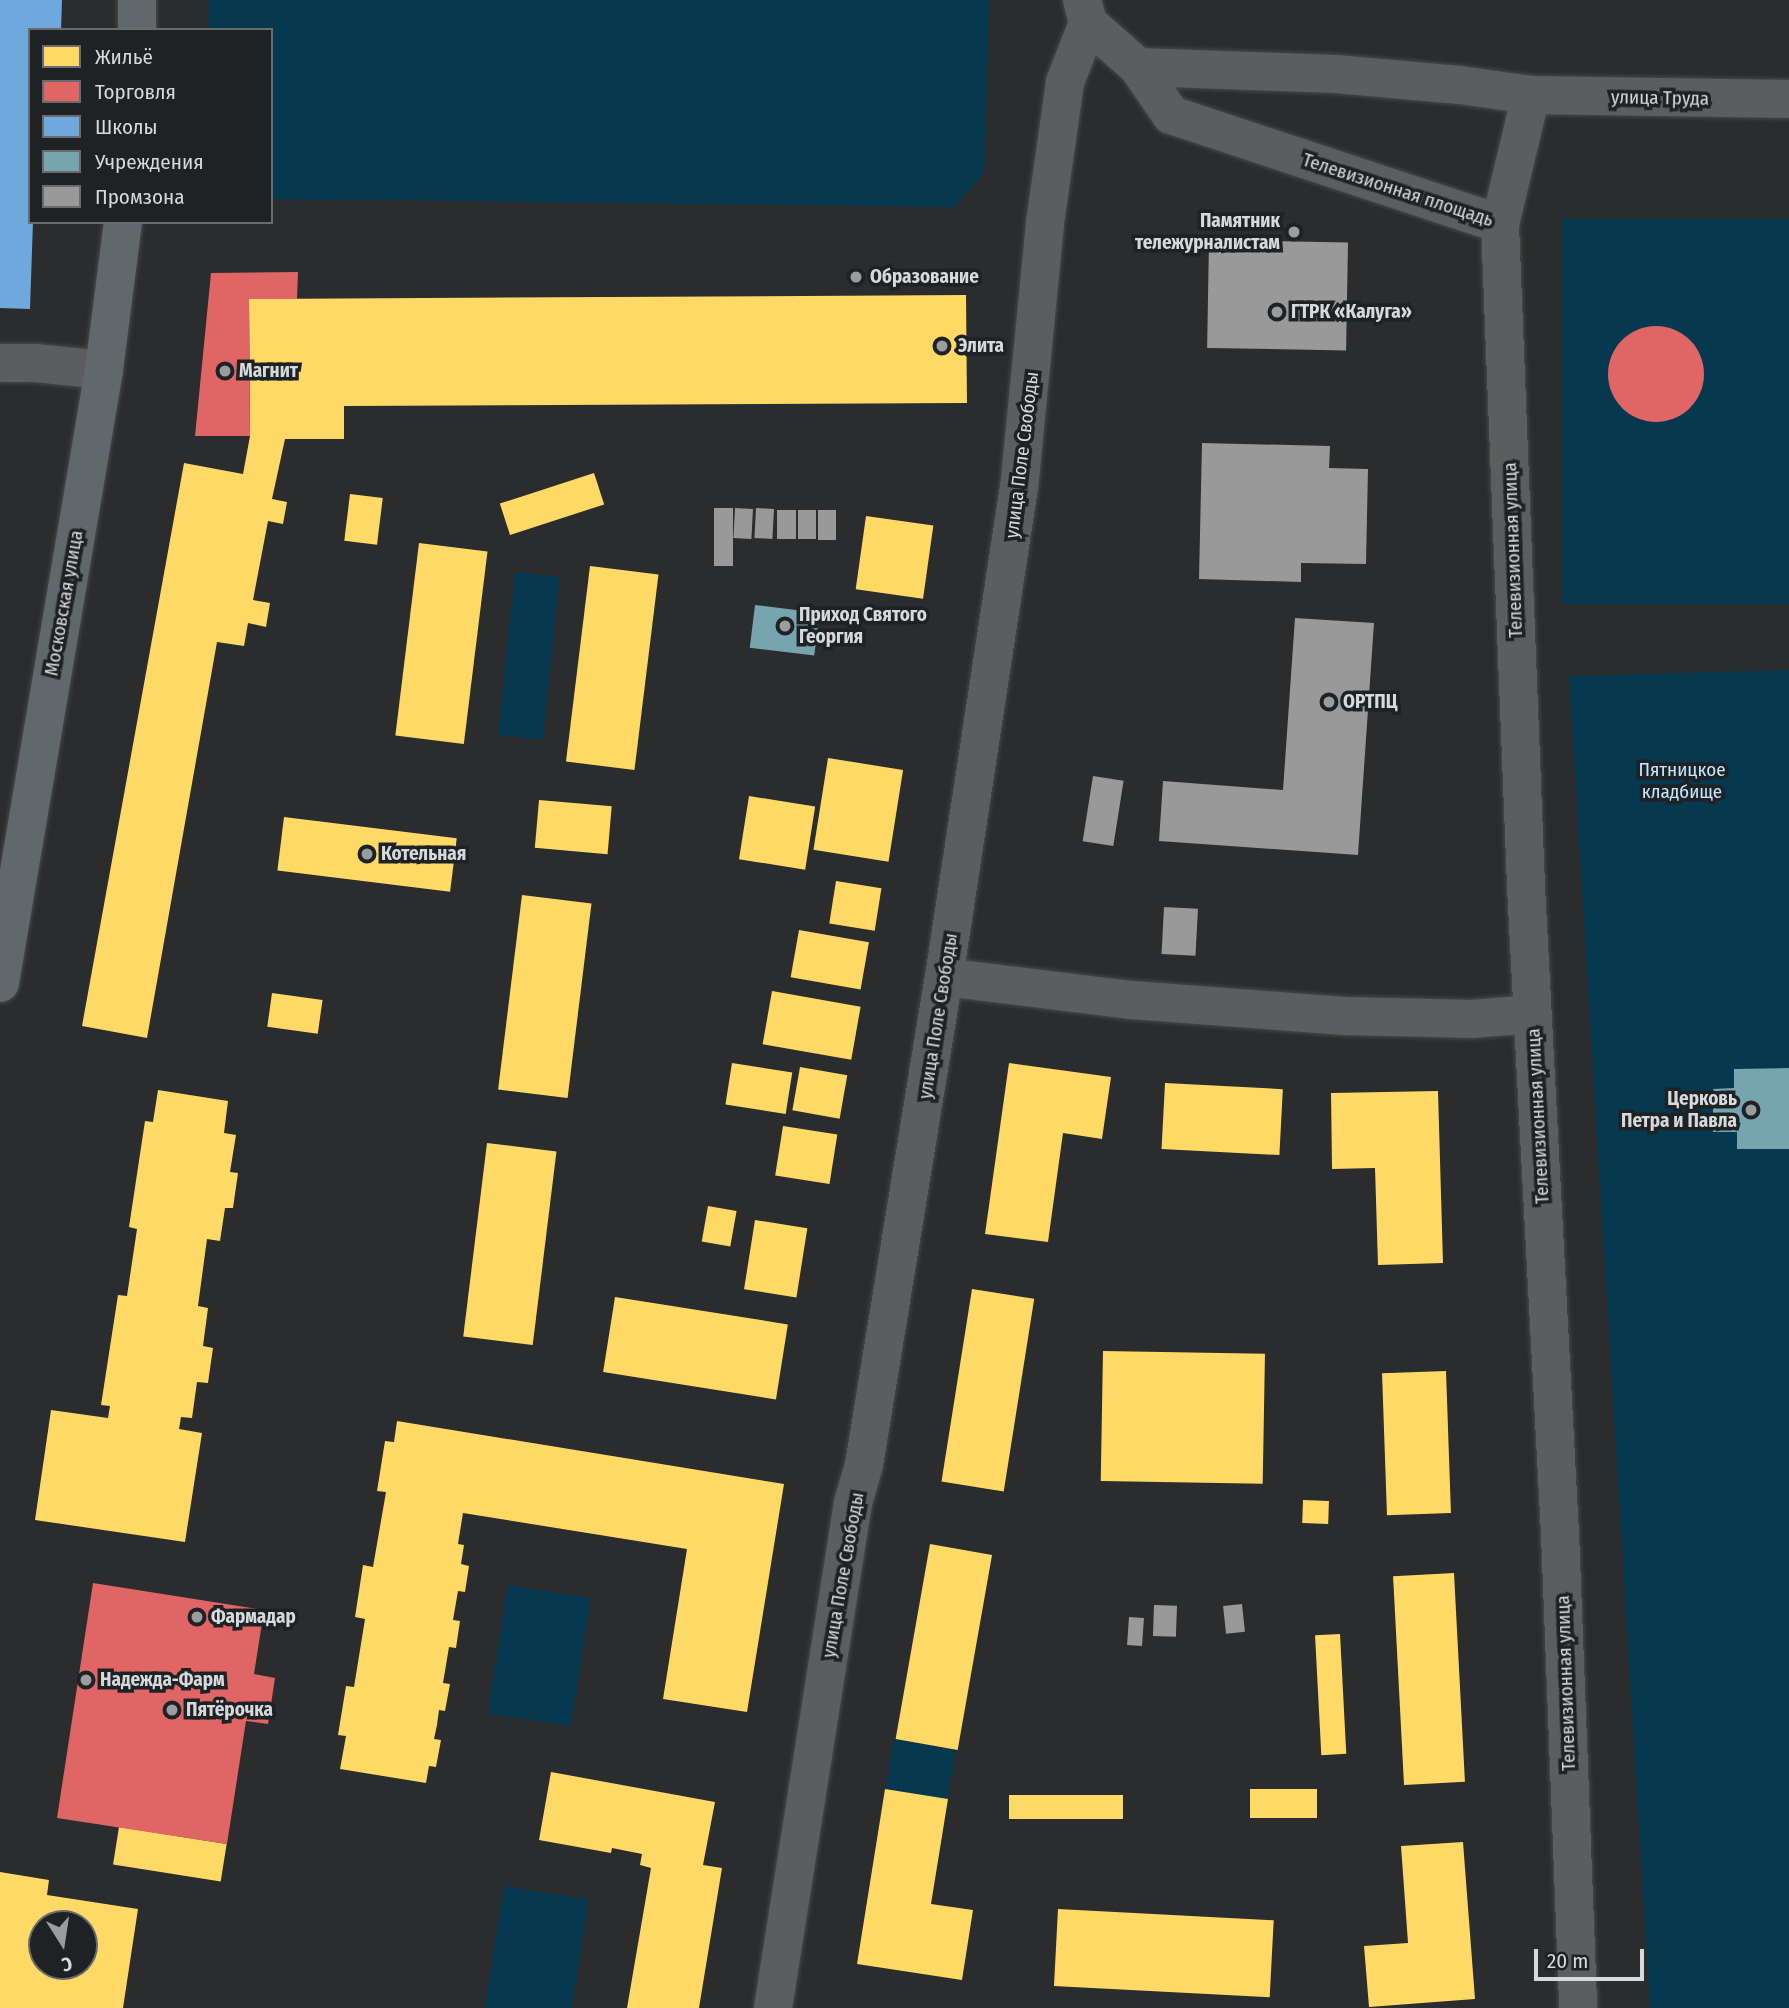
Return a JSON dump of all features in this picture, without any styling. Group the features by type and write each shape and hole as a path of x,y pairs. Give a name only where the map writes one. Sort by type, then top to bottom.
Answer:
{"main road":[{"path":"137,0 137,28"},
{"name":"Московская улица","path":"0,983 104,370 123,224"}],"street":[{"path":"1104,34 1336,74 1460,85 1531,95"},
{"name":"Телевизионная площадь","path":"1104,34 1171,115 1500,225 1531,95"},
{"name":"улица Поле Свободы","path":"774,2008 853,1503 864,1465 944,978 1019,489 1045,223 1065,82 1104,34"},
{"name":"улица Труда","path":"1531,95 1789,99"},
{"name":"Телевизионная улица","path":"1500,225 1533,1014 1560,1533 1578,2008"},
{"path":"0,363 35,363 104,370"},
{"path":"944,978 1132,1000 1344,1016 1472,1020 1533,1014"}],"green space":[{"path":"209,0 989,0 984,173 954,207 273,199 273,28 208,28"},
{"path":"1562,219 1789,219 1789,604 1562,604"},
{"path":"515,572 560,577 543,740 498,735"},
{"name":"Пятницкое кладбище","path":"1789,670 1789,2008 1650,2008 1569,676"},
{"path":"508,1585 591,1598 571,1727 488,1713"},
{"path":"894,1739 956,1750 947,1800 885,1789"},
{"path":"504,1886 589,1899 572,2008 485,2008"}],"building: Жильё":[{"path":"966,295 967,403 344,406 344,439 285,439 272,499 287,502 283,524 268,521 253,600 270,603 266,627 248,623 244,646 217,642 147,1038 82,1026 184,463 243,474 250,436 249,299"},
{"path":"594,473 604,504 510,535 500,504"},
{"path":"350,494 383,498 377,545 344,541"},
{"path":"866,516 933,525 923,599 856,589"},
{"path":"419,543 487,551 464,744 395,736"},
{"path":"590,566 658,574 634,770 566,762"},
{"path":"828,758 903,770 889,862 813,850"},
{"path":"749,796 815,806 805,870 739,859"},
{"path":"539,800 612,806 608,854 535,848"},
{"name":"Котельная","path":"284,817 457,838 450,892 277,871"},
{"path":"836,881 881,888 875,931 829,923"},
{"path":"522,895 591,904 568,1098 498,1090"},
{"path":"799,930 869,942 861,990 791,977"},
{"path":"772,991 861,1007 851,1060 763,1044"},
{"path":"272,993 323,1000 318,1034 267,1027"},
{"path":"732,1063 792,1073 786,1114 725,1104"},
{"path":"1009,1063 1111,1077 1102,1139 1063,1133 1048,1242 985,1234"},
{"path":"800,1067 847,1075 840,1119 792,1110"},
{"path":"1165,1083 1283,1089 1279,1155 1162,1149"},
{"path":"158,1090 228,1101 224,1133 236,1135 230,1172 238,1173 233,1208 225,1208 220,1241 207,1239 198,1306 208,1308 203,1346 213,1348 208,1383 197,1382 192,1418 181,1417 179,1429 202,1433 185,1542 35,1520 51,1410 108,1418 110,1406 101,1405 118,1295 127,1296 137,1229 129,1227 145,1121 153,1122"},
{"path":"1438,1091 1443,1263 1378,1265 1375,1168 1332,1169 1331,1093"},
{"path":"783,1126 837,1135 830,1184 775,1175"},
{"path":"487,1143 556,1152 533,1345 463,1337"},
{"path":"708,1206 737,1211 730,1246 702,1241"},
{"path":"755,1220 807,1228 796,1297 744,1289"},
{"path":"972,1289 1034,1299 1004,1491 941,1482"},
{"path":"615,1297 788,1324 776,1399 603,1372"},
{"path":"1103,1351 1265,1354 1263,1484 1101,1481"},
{"path":"1446,1371 1451,1513 1387,1515 1382,1373"},
{"path":"397,1421 784,1484 747,1712 663,1699 687,1549 463,1513 458,1544 464,1545 461,1564 469,1566 465,1592 458,1591 453,1620 460,1621 456,1648 449,1647 443,1683 450,1684 445,1711 439,1710 434,1739 441,1740 436,1767 429,1766 426,1783 340,1769 346,1736 338,1735 346,1686 354,1687 365,1619 355,1617 363,1565 373,1567 386,1492 377,1491 385,1441 394,1442"},
{"path":"1303,1500 1329,1501 1328,1524 1302,1523"},
{"path":"930,1544 992,1555 958,1750 896,1739"},
{"path":"1454,1573 1465,1782 1404,1785 1393,1576"},
{"path":"1340,1634 1346,1754 1321,1755 1315,1635"},
{"path":"551,1772 715,1802 703,1865 722,1868 699,2008 627,2008 651,1868 640,1865 642,1854 612,1848 611,1853 539,1840"},
{"path":"885,1789 948,1799 931,1904 973,1910 962,1980 857,1964"},
{"path":"1250,1789 1317,1789 1317,1818 1250,1818"},
{"path":"1009,1795 1123,1795 1123,1819 1009,1819"},
{"path":"119,1827 227,1844 221,1882 113,1865"},
{"path":"1463,1842 1475,1999 1369,2007 1364,1946 1408,1943 1401,1846"},
{"path":"0,1872 49,1880 47,1895 138,1909 123,2008 0,2008"},
{"path":"1058,1909 1274,1920 1270,1997 1054,1986"}],"building: Торговля":[{"path":"298,272 297,299 249,299 250,436 195,436 211,273"},
{"path":"1656,326 1674,330 1690,340 1700,356 1704,374 1700,392 1690,408 1674,418 1656,422 1638,418 1622,408 1612,392 1608,374 1612,356 1622,340 1638,330"},
{"name":"Пятёрочка","path":"93,1583 264,1610 254,1674 275,1678 268,1724 246,1721 227,1844 57,1818"}],"building: Школы":[{"path":"0,0 62,0 61,28 28,28 28,224 33,224 30,309 0,308"}],"building: Учреждения":[{"name":"Приход Святого Георгия","path":"755,605 820,613 814,656 750,648"},
{"name":"Церковь Петра и Павла","path":"1789,1068 1789,1149 1737,1149 1737,1132 1713,1132 1713,1089 1734,1088 1734,1069"}],"building: Промзона":[{"name":"ГТРК «Калуга»","path":"1209,240 1348,242 1346,350 1207,348"},
{"path":"1202,443 1330,446 1329,468 1368,469 1366,564 1301,563 1301,582 1199,579"},
{"path":"714,508 733,508 733,566 714,566"},
{"path":"735,508 753,509 751,539 733,538"},
{"path":"756,508 774,509 772,539 754,538"},
{"path":"777,510 796,510 796,539 777,539"},
{"path":"798,510 816,510 816,539 798,539"},
{"path":"818,510 836,510 836,540 818,540"},
{"name":"ОРТПЦ","path":"1295,618 1374,623 1358,855 1159,841 1163,781 1283,790"},
{"path":"1093,776 1124,781 1113,846 1083,841"},
{"path":"1164,907 1198,909 1195,956 1162,954"},
{"path":"1242,1604 1245,1632 1226,1634 1223,1606"},
{"path":"1154,1605 1177,1606 1176,1637 1153,1636"},
{"path":"1129,1617 1144,1618 1142,1646 1127,1645"}],"place":[{"name":"Памятник тележурналистам","path":"1294,232"},
{"name":"Образование","path":"856,277"},
{"name":"ГТРК «Калуга»","path":"1277,312"},
{"name":"Элита","path":"942,346"},
{"name":"Магнит","path":"225,371"},
{"name":"Приход Святого Георгия","path":"785,626"},
{"name":"ОРТПЦ","path":"1329,702"},
{"name":"Котельная","path":"367,854"},
{"name":"Церковь Петра и Павла","path":"1751,1110"},
{"name":"Фармадар","path":"197,1617"},
{"name":"Надежда-Фарм","path":"86,1680"},
{"name":"Пятёрочка","path":"172,1710"}]}
